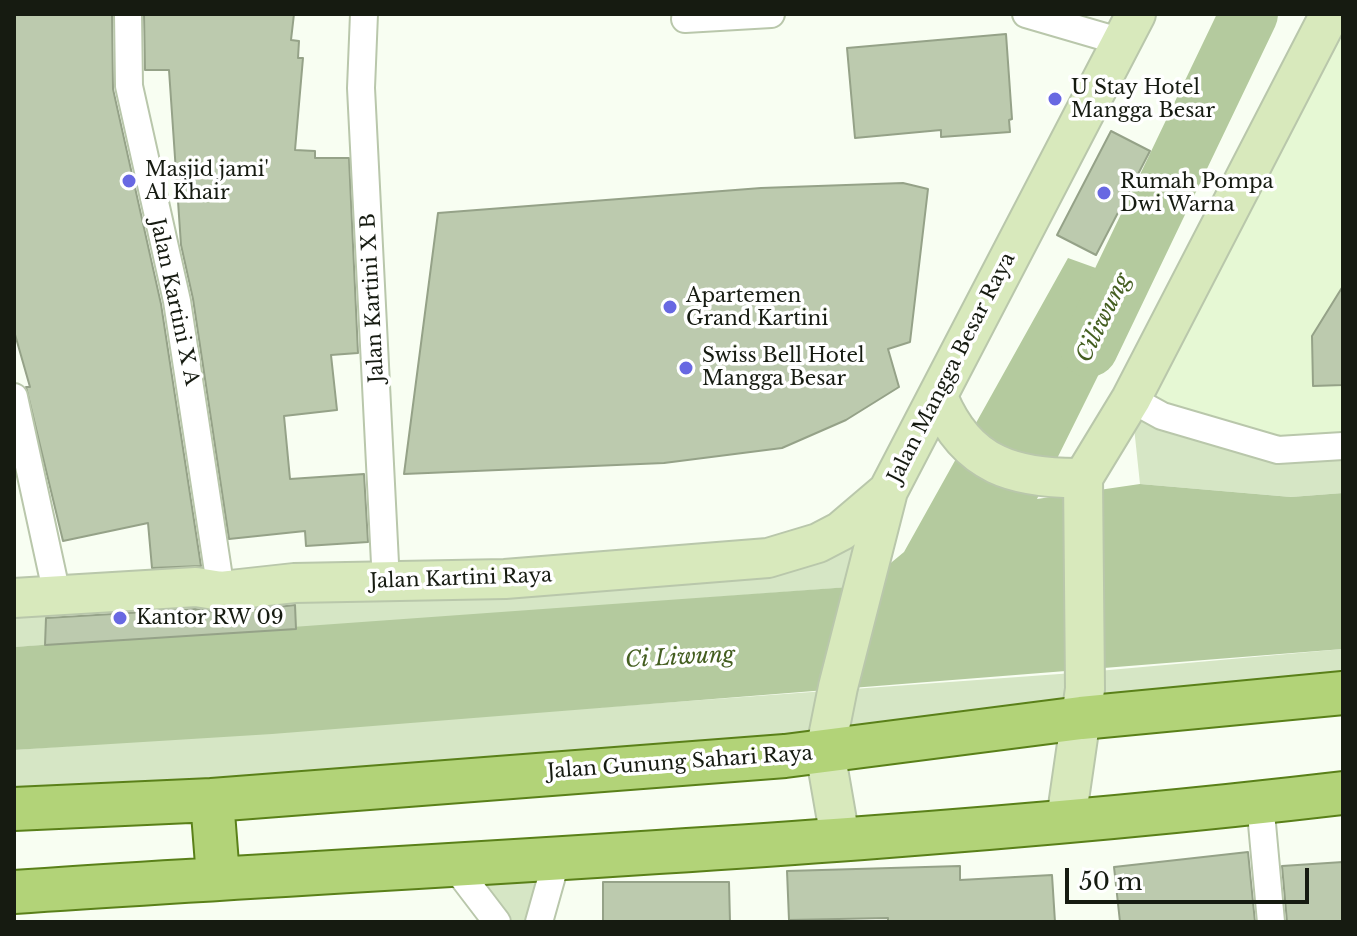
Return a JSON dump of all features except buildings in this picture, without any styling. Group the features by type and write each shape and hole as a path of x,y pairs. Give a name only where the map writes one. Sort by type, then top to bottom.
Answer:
{"main road":[{"path":"1066,820 1083,703 1082,469 1131,399 1330,14"},
{"name":"Jalan Mangga Besar Raya","path":"840,838 828,734 888,491 939,399 1129,28"},
{"path":"939,399 960,438 1000,466 1082,469"},
{"name":"Jalan Kartini Raya","path":"14,598 196,587 221,591 294,583 505,579 768,558 818,543 841,531 888,491"},
{"name":"Jalan Gunung Sahari Raya","path":"14,809 212,800 828,734 1083,703 1343,693"},
{"path":"14,892 218,877 455,867 1066,820 1343,793"},
{"path":"212,800 218,877"}],"street":[{"name":"Jalan Kartini X A","path":"128,14 129,86 177,301 221,591"},
{"name":"Jalan Kartini X B","path":"364,14 361,88 386,583"},
{"path":"685,19 771,14"},
{"path":"1026,14 1129,28"},
{"path":"14,397 57,595"},
{"path":"1131,399 1162,416 1278,450 1343,446"},
{"path":"1260,802 1271,922"},
{"path":"539,922 557,858"},
{"path":"455,867 497,922"}],"shaded area":[{"path":"1343,14 1343,445 1278,450 1131,399"},
{"path":"1131,399 1278,450 1343,446 1343,493 1291,497 1140,484"},
{"path":"863,515 863,586 296,629 294,587 768,558"},
{"path":"47,602 45,645 14,647 14,604"},
{"path":"1343,649 1343,695 14,810 14,750 1087,672"},
{"path":"557,858 539,922 497,922 455,867"}],"water":[{"name":"Ci Liwung","path":"1068,258 1143,285 1037,499 1140,484 1291,497 1343,493 1343,649 272,734 14,750 14,647 863,586 904,552"}],"waterway":[{"name":"Ciliwung","path":"1089,348 1249,14"}],"place":[{"name":"U Stay Hotel Mangga Besar","path":"1055,99"},
{"name":"Masjid jami' Al Khair","path":"129,181"},
{"name":"Rumah Pompa Dwi Warna","path":"1104,193"},
{"name":"Apartemen Grand Kartini","path":"670,307"},
{"name":"Swiss Bell Hotel Mangga Besar","path":"686,368"},
{"name":"Kantor RW 09","path":"120,618"}]}
